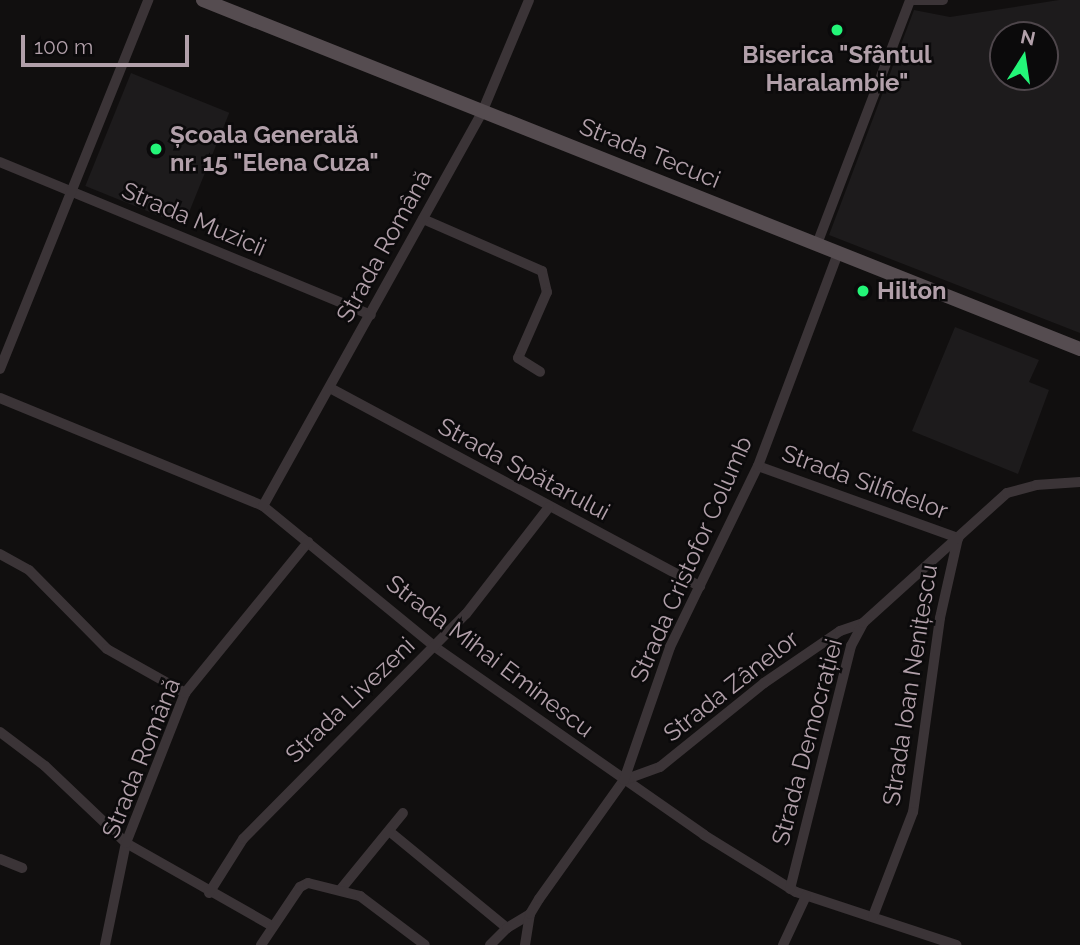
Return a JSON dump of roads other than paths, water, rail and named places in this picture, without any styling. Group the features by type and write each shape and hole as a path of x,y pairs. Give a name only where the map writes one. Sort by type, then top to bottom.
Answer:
{"main road":[{"name":"Strada Tecuci","path":"202,0 838,253 1079,345"}],"street":[{"path":"0,369 148,0"},
{"name":"Strada Română","path":"263,506 483,110 529,0"},
{"path":"817,244 912,0 943,0"},
{"name":"Strada Muzicii","path":"0,162 371,315"},
{"path":"423,219 542,271 547,292 518,358 540,372"},
{"name":"Strada Cristofor Columb","path":"525,945 530,914 624,780 670,647 758,466 838,253"},
{"name":"Strada Spătarului","path":"330,388 700,586"},
{"name":"Strada Mihai Eminescu","path":"0,398 263,506 435,647 624,780 790,889 956,945"},
{"name":"Strada Silfidelor","path":"758,466 958,538"},
{"name":"Strada Democrației","path":"790,889 851,646 863,623 1007,493 1036,485 1080,482"},
{"name":"Strada Livezeni","path":"209,893 259,821 435,647 549,506"},
{"name":"Strada Ioan Nenițescu","path":"873,916 913,812 940,618 958,538"},
{"name":"Strada Română","path":"105,945 126,843 185,693 308,542"},
{"path":"0,554 29,570 107,649 185,693"},
{"name":"Strada Zânelor","path":"624,780 660,767 794,662 841,631 863,623"},
{"path":"0,732 45,766 126,843 209,893 272,926"},
{"path":"341,888 403,813"},
{"path":"389,831 507,928"},
{"path":"0,859 22,868"},
{"path":"261,945 303,884 341,888 377,905 425,945"},
{"path":"783,945 806,896"},
{"path":"490,945 507,928 530,914"}],"place":[{"name":"Biserica \"Sfântul Haralambie\"","path":"837,30"},
{"name":"Școala Generală nr. 15 \"Elena Cuza\"","path":"156,149"},
{"name":"Hilton","path":"863,291"}]}
